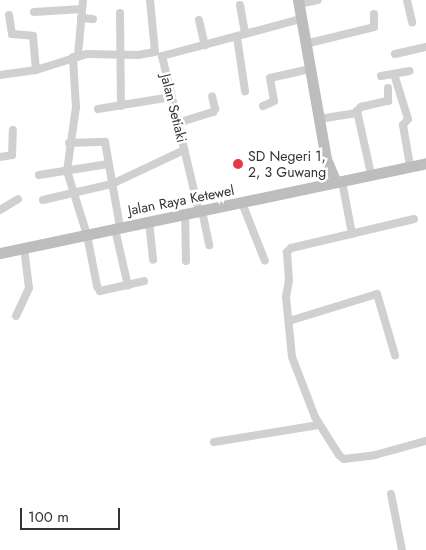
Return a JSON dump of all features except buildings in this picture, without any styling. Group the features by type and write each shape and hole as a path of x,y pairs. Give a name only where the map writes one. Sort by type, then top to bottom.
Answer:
{"main road":[{"path":"298,2 326,159 335,183"},
{"name":"Jalan Raya Ketewel","path":"0,252 185,213 242,203 426,163"}],"street":[{"path":"83,0 76,56 76,108 69,144 67,171 87,234 98,289 128,286 144,282"},
{"path":"150,0 155,52"},
{"path":"298,2 318,0"},
{"path":"407,0 412,22"},
{"path":"240,5 244,91"},
{"path":"34,12 82,9"},
{"path":"120,13 121,106"},
{"path":"305,44 374,27 374,14"},
{"path":"9,16 12,34 33,36 36,70"},
{"path":"81,18 94,19"},
{"name":"Jalan Setiaki","path":"209,245 177,123 162,56 301,19"},
{"path":"199,20 205,45"},
{"path":"396,54 426,46"},
{"path":"0,75 36,70 76,56 155,52 162,56"},
{"path":"263,106 274,101 270,78 310,69"},
{"path":"381,76 410,71"},
{"path":"394,74 408,119 403,125 410,166"},
{"path":"371,174 357,113 361,107 388,101 388,88"},
{"path":"177,123 213,112 215,109 212,96"},
{"path":"98,109 172,97"},
{"path":"319,119 357,113"},
{"path":"0,157 12,155 13,130"},
{"path":"69,144 104,142 128,286"},
{"path":"43,200 112,184 184,150"},
{"path":"39,175 108,164"},
{"path":"335,183 352,234"},
{"path":"0,210 18,199"},
{"path":"242,203 265,261"},
{"path":"185,213 186,261"},
{"path":"414,219 291,248 287,252 289,280 286,297 292,357 319,425 344,459 426,441"},
{"path":"149,221 152,260"},
{"path":"16,316 29,288 24,248"},
{"path":"289,321 377,294 395,355"},
{"path":"214,442 319,425"},
{"path":"391,494 402,550"}],"place":[{"name":"SD Negeri 1, 2, 3 Guwang","path":"238,164"}]}
